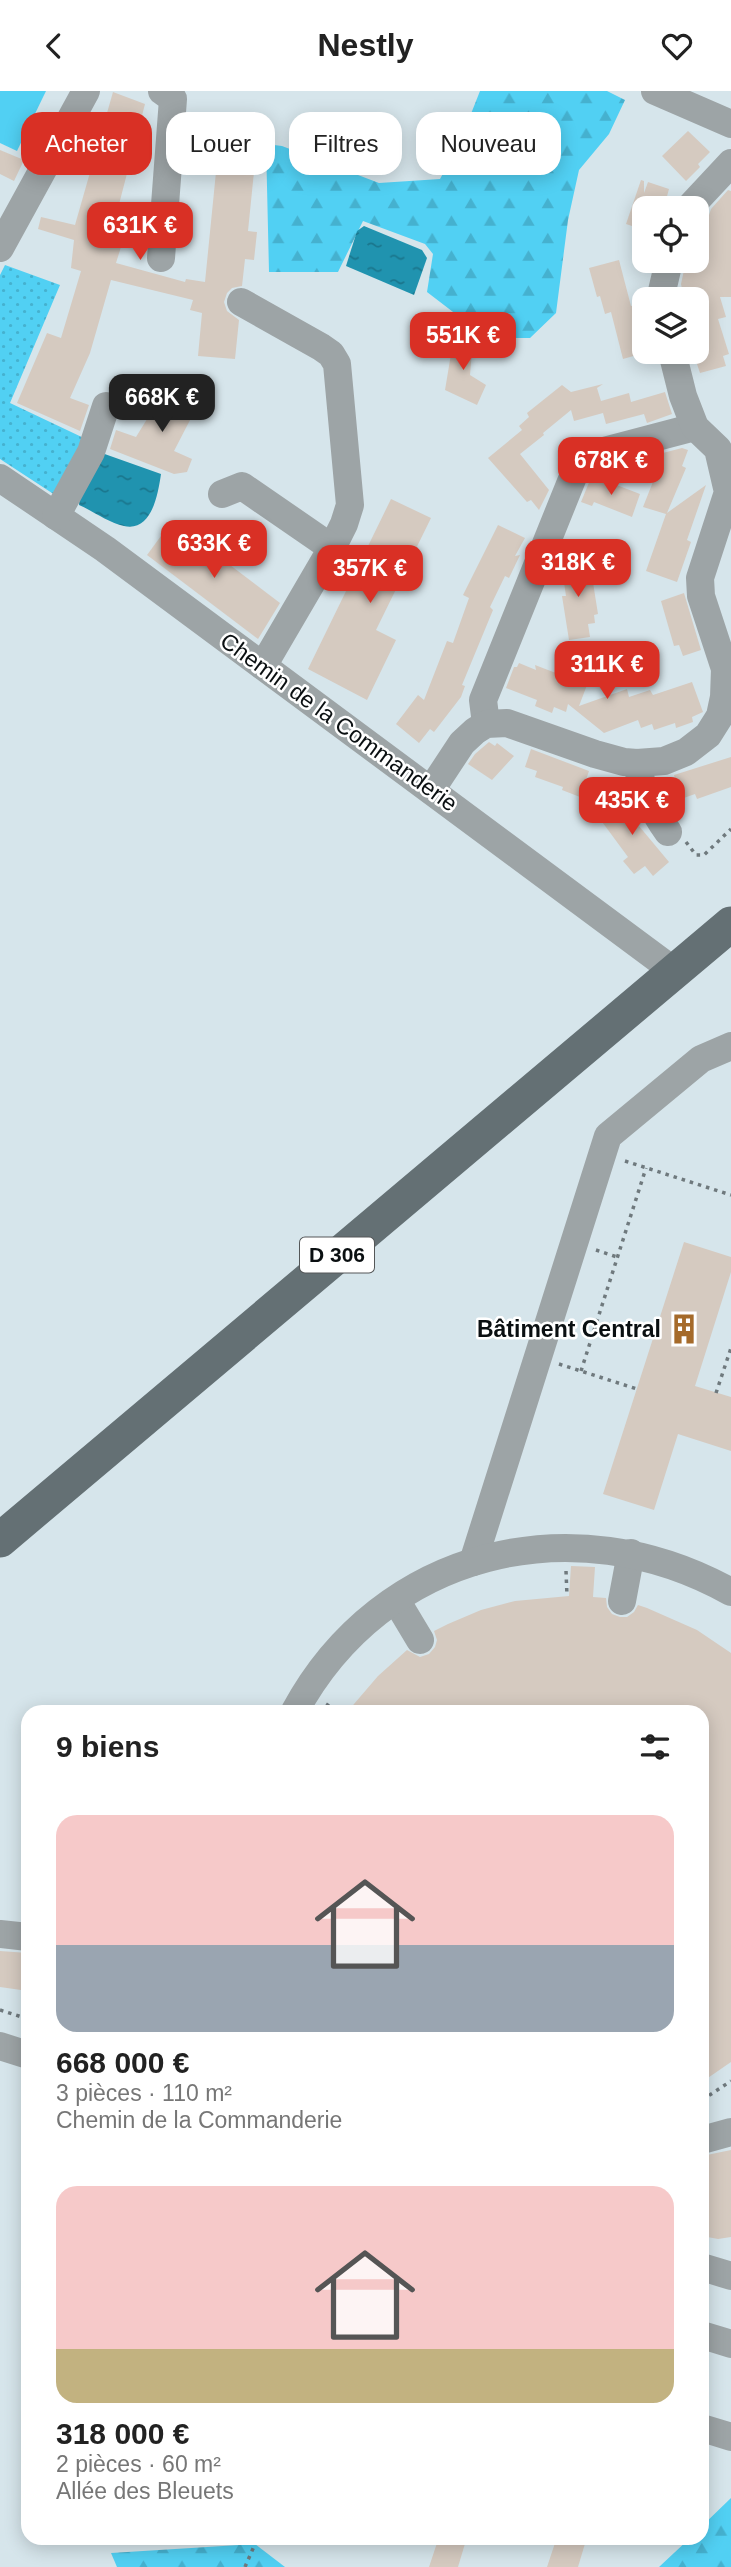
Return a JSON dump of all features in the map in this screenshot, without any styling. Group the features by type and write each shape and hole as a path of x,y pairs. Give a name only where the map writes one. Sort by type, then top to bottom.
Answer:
{"main road":[{"name":"D 306","path":"0,1540 731,924"}],"street":[{"path":"0,249 86,91"},
{"path":"160,258 173,99 162,91"},
{"path":"655,91 731,124"},
{"path":"700,196 731,163"},
{"path":"241,302 321,347 331,354 337,364 350,505 332,548 263,666"},
{"path":"431,789 462,743 486,725 507,723 595,754 638,763 664,761 687,752 708,735 720,716 727,696 725,669 701,596 700,578 729,492 724,451 695,427 675,364"},
{"path":"56,516 91,452 106,406"},
{"path":"486,725 483,700 581,457 695,427"},
{"name":"Chemin de la Commanderie","path":"0,478 263,666 674,971"},
{"path":"222,494 242,487 332,548"},
{"path":"638,763 640,781 654,811 668,832"},
{"path":"473,1562 608,1136 701,1059 731,1046"},
{"path":"299,1705 338,1651 372,1618 396,1600 450,1571 473,1562 512,1552 580,1547 631,1553 688,1571 731,1592"},
{"path":"622,1601 631,1553"},
{"path":"396,1600 420,1640"},
{"path":"0,1934 21,1936"},
{"path":"0,2046 21,2053"},
{"path":"709,2138 730,2131"},
{"path":"709,2259 731,2276"},
{"path":"709,2430 731,2437"}],"path":[{"path":"668,832 678,828 693,852 696,855 704,855 731,829"},
{"path":"625,1161 731,1195"},
{"path":"581,1371 646,1168"},
{"path":"596,1250 617,1257"},
{"path":"716,1393 731,1348"},
{"path":"559,1364 637,1389"},
{"path":"0,2010 21,2017"},
{"path":"709,2096 731,2081"},
{"path":"246,2567 256,2545"}],"green space":[{"path":"0,91 46,91 36,112 21,112 21,143 17,151 0,143"},
{"path":"480,91 607,91 625,100 609,134 579,170 568,220 556,313 530,338 487,338 427,292 433,254 425,244 363,221 338,272 269,272 267,175 275,175 275,145 289,149 289,175 358,175 379,183 440,179 442,175 561,175 561,112 472,112"},
{"path":"5,265 60,285 10,403 88,440 55,495 0,459 0,275"},
{"path":"731,2498 731,2567 659,2567 683,2545 709,2545 709,2519"},
{"path":"256,2545 285,2567 117,2567 111,2553"}],"water":[{"path":"364,226 422,250 427,258 414,295 346,266 357,231"},
{"path":"99,452 161,474 152,510 141,523 124,526 79,505 81,483"}],"building":[{"path":"113,92 145,104 143,112 107,112"},
{"path":"688,131 710,152 686,181 662,156"},
{"path":"0,150 21,159 21,166 14,181 0,174"},
{"path":"89,175 127,175 116,216 129,221 116,263 185,282 186,279 205,282 216,175 254,175 248,231 257,232 254,260 245,259 242,286 232,288 224,302 227,311 239,320 235,359 198,356 202,313 190,310 193,300 111,280 90,353 70,398 89,405 80,431 17,403 47,333 61,338 81,271 71,268 74,240 38,229 41,217 75,225"},
{"path":"641,180 644,181 644,193 648,182 669,189 667,196 636,196"},
{"path":"728,190 731,191 731,297 720,297 726,317 718,319 729,354 723,356 726,366 700,373 697,364 709,364 709,287 682,287 681,284 683,273 709,273 711,209"},
{"path":"632,206 632,226 626,224"},
{"path":"619,260 632,306 632,356 623,359 611,312 605,314 589,268"},
{"path":"454,336 473,340 470,375 486,385 477,405 445,390"},
{"path":"187,384 204,393 174,451 192,459 187,472 174,474 110,449 116,430 136,437 160,398 173,406"},
{"path":"603,384 597,388 601,401 629,393 631,402 665,392 672,414 647,423 644,414 606,424 603,413 574,421 571,410 520,454 549,490 539,510 531,500 527,502 488,458 522,430 519,426 529,417 527,413 562,385 571,392"},
{"path":"682,448 688,450 682,466 686,468 667,513 706,485 687,540 691,542 677,582 646,571 666,514 643,507 662,459 658,457 659,454"},
{"path":"601,479 640,494 632,517 594,502 592,506 581,502 590,480 600,483"},
{"path":"391,499 431,518 376,630 396,640 367,700 308,669"},
{"path":"172,521 280,603 258,639 147,555"},
{"path":"498,525 525,538 515,556 520,555 509,578 505,576 490,607 493,610 462,685 465,686 461,697 434,732 430,729 419,743 396,724 418,695 424,700 447,641 453,643 469,598 463,595"},
{"path":"560,555 591,570 598,614 594,615 595,623 588,624 590,637 569,640 562,596 566,596"},
{"path":"684,593 701,650 683,656 679,645 674,646 661,601"},
{"path":"519,663 536,670 535,665 587,685 579,706 627,689 629,697 650,690 653,695 692,682 703,712 692,717 693,722 676,728 675,723 654,730 652,724 641,728 638,720 604,733 568,704 566,712 554,707 552,713 535,706 537,700 506,688 514,667"},
{"path":"489,742 495,746 497,743 514,756 492,780 468,764"},
{"path":"531,749 589,771 580,797 562,790 563,787 535,777 537,771 525,767"},
{"path":"731,757 731,787 697,799 695,794 681,799 674,775"},
{"path":"614,791 669,862 653,876 645,866 634,874 623,861 628,857 600,819 613,809 599,804"},
{"name":"Bâtiment Central","path":"684,1242 731,1257 731,1272 695,1386 731,1397 731,1451 678,1434 654,1510 603,1494"},
{"path":"571,1566 595,1567 593,1597 606,1598 607,1607 612,1614 627,1617 638,1605 697,1630 731,1653 731,2062 709,2077 709,1705 353,1705 378,1676 407,1650 420,1657 429,1654 437,1640 434,1631 481,1610 515,1601 569,1596"},
{"path":"0,1951 21,1952 21,1990 0,1987"},
{"path":"731,2150 731,2237 709,2237 709,2155"},
{"path":"436,2545 465,2545 458,2567 429,2567"},
{"path":"554,2545 585,2545 578,2567 547,2567"}],"place":[{"name":"Bâtiment Central","path":"684,1329"}]}
